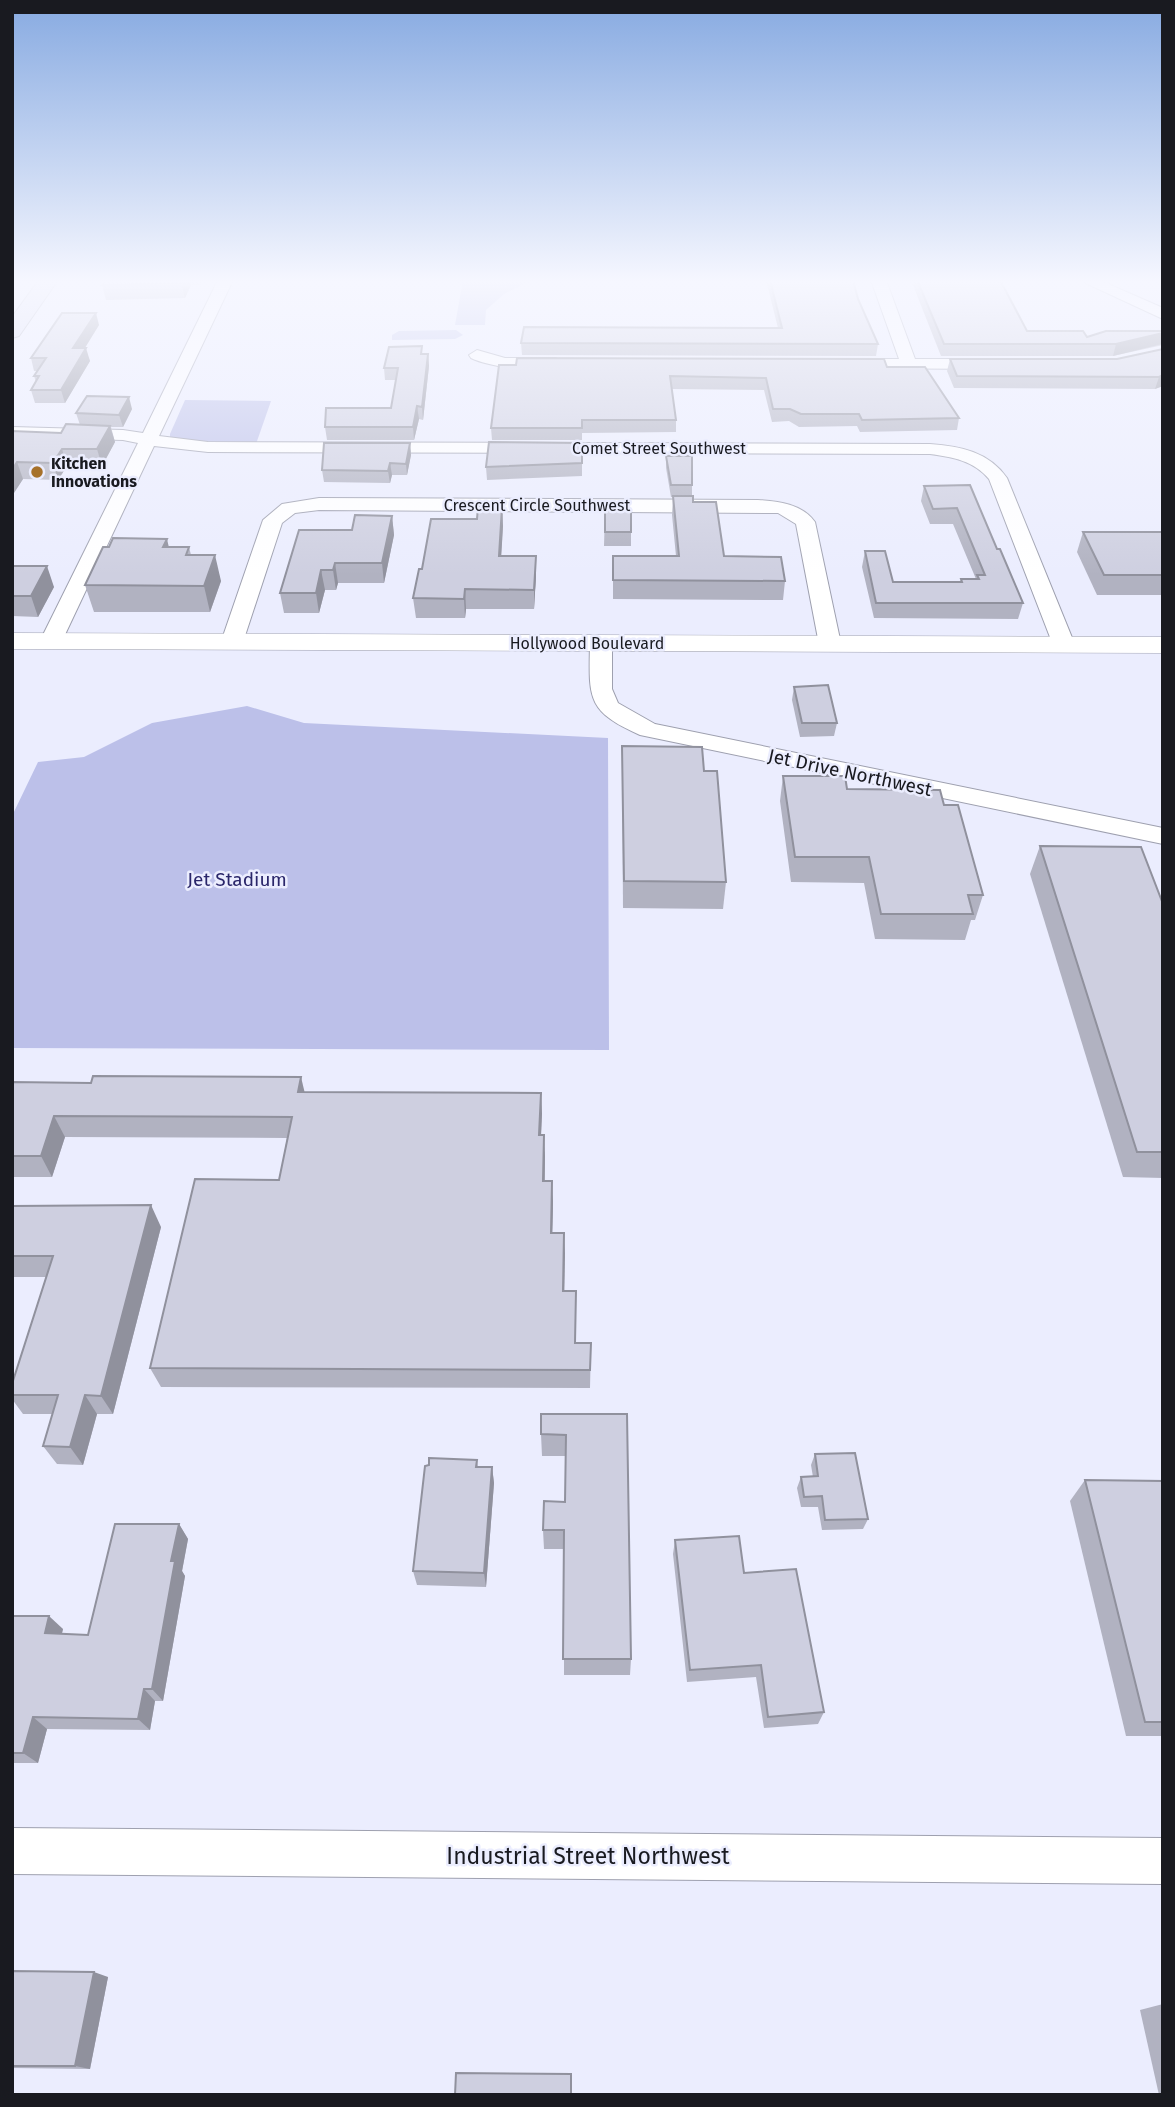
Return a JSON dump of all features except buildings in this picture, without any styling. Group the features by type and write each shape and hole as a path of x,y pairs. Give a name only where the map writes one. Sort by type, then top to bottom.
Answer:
{"street":[{"path":"51,641 179,378"},
{"name":"Comet Street Southwest","path":"12,432 93,433 208,447 930,449 971,457 988,466 998,478 1064,645"},
{"name":"Crescent Circle Southwest","path":"232,642 273,520 278,514 297,506 372,504 783,508 800,516 805,522 830,644"},
{"name":"Hollywood Boulevard","path":"12,641 1163,645"},
{"name":"Jet Drive Northwest","path":"601,643 603,702 610,712 648,730 1163,836"},
{"name":"Industrial Street Northwest","path":"12,1851 1163,1861"}],"green space":[{"path":"185,400 271,401 256,444 170,440 170,434"},
{"name":"Jet Stadium","path":"247,706 304,723 608,738 609,1050 12,1048 12,816 38,762 84,757 152,723"}],"place":[{"name":"Kitchen Innovations","path":"37,472"}]}
